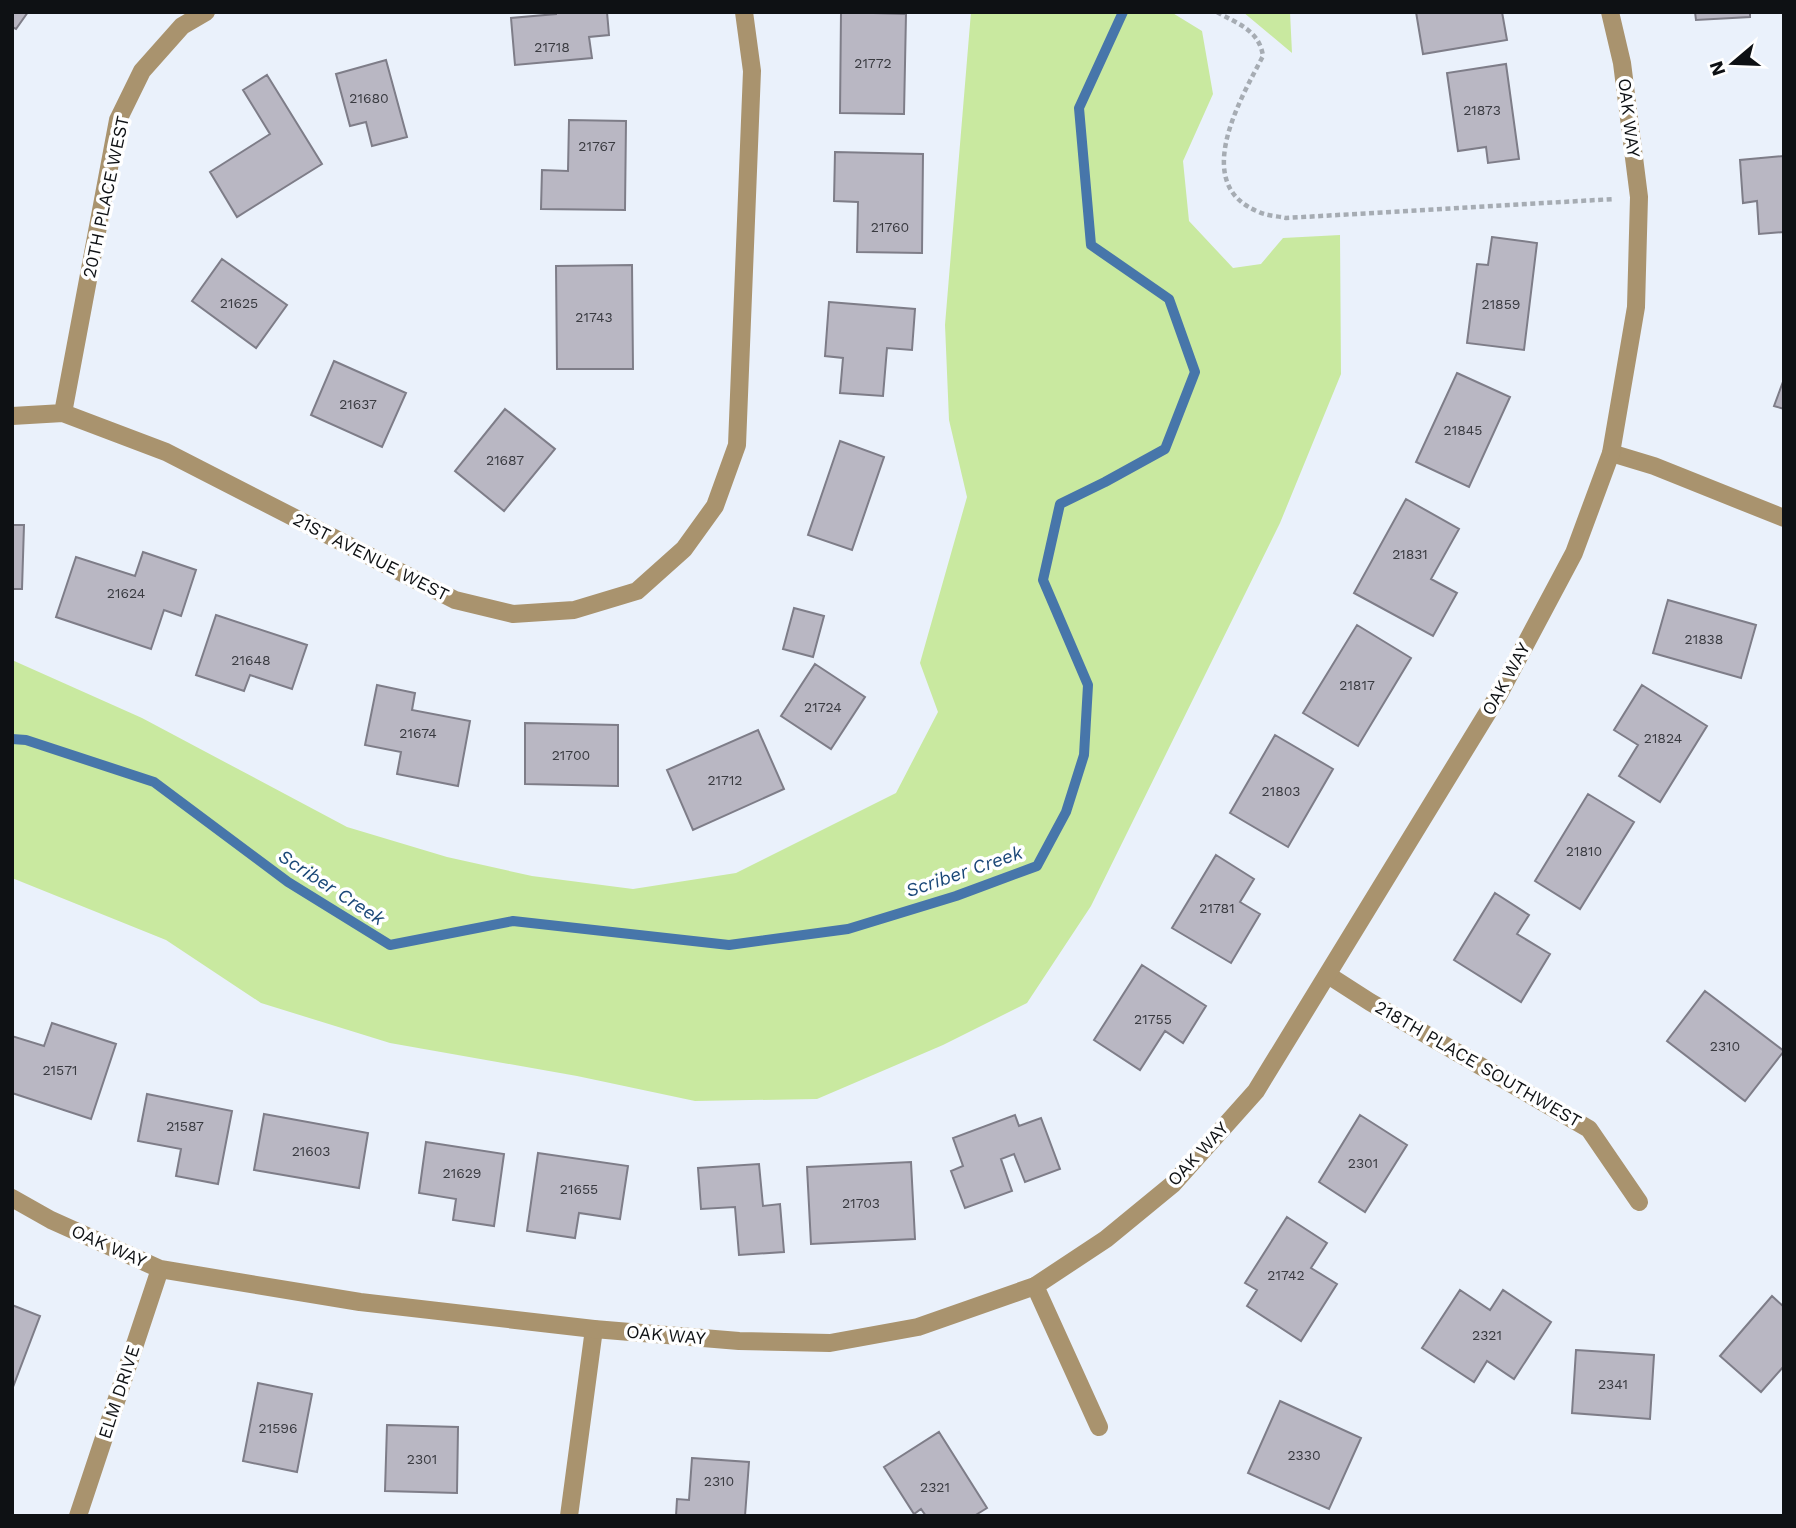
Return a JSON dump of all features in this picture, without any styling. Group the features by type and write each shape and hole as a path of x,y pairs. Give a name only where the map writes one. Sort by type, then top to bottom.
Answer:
{"street":[{"name":"20TH PLACE WEST","path":"63,412 118,120 142,71 182,26 206,12"},
{"name":"21ST AVENUE WEST","path":"12,416 63,412 166,452 455,600 513,614 574,610 637,592 684,549 715,506 737,445 752,71 744,12"},
{"name":"OAK WAY","path":"12,1199 51,1220 160,1269 360,1303 594,1329 739,1341 830,1343 918,1327 1035,1286 1106,1239 1173,1184 1256,1091 1499,694 1574,553 1611,453 1636,307 1639,197 1622,63 1611,12"},
{"path":"1611,453 1654,466 1784,518"},
{"name":"218TH PLACE SOUTHWEST","path":"1328,975 1590,1129 1639,1202"},
{"name":"ELM DRIVE","path":"78,1516 160,1269"},
{"path":"1035,1286 1099,1427"},
{"path":"569,1516 594,1329"}],"path":[{"path":"1217,12 1250,31 1261,43 1263,56 1226,141 1222,160 1226,181 1239,201 1259,212 1286,218 1639,197"}],"green space":[{"path":"971,12 1171,12 1202,31 1213,94 1183,161 1189,221 1233,268 1261,264 1283,238 1340,235 1341,374 1280,523 1091,906 1027,1003 943,1045 817,1099 695,1101 577,1076 390,1043 261,1003 166,940 12,878 12,660 142,718 347,827 447,857 532,876 633,889 736,873 896,793 938,712 920,663 967,497 949,420 945,325"},
{"path":"1243,12 1290,12 1292,53"}],"building":[{"path":"12,12 28,12 16,29 12,27"},
{"path":"556,12 607,12 609,35 589,37 592,58 515,65 511,18"},
{"path":"841,12 906,14 904,114 840,113"},
{"path":"1416,12 1502,12 1507,40 1423,54"},
{"path":"1695,12 1750,12 1750,17 1696,20"},
{"path":"386,60 407,137 372,146 366,122 350,126 336,74"},
{"path":"1506,64 1519,159 1488,163 1486,147 1458,151 1447,73"},
{"path":"267,75 322,164 237,217 210,172 270,134 243,90"},
{"path":"569,120 626,121 625,210 541,209 542,170 568,171"},
{"path":"835,152 923,154 922,253 857,252 858,202 834,201"},
{"path":"1784,156 1784,232 1759,234 1757,201 1743,203 1740,160"},
{"path":"1492,237 1537,243 1524,350 1467,343 1477,264 1488,265"},
{"path":"222,259 287,305 256,348 192,301"},
{"path":"632,265 633,369 557,369 556,266"},
{"path":"829,302 915,309 912,350 887,348 883,396 840,393 843,358 825,356"},
{"path":"334,361 406,393 382,447 311,415"},
{"path":"1457,373 1510,397 1469,487 1416,462"},
{"path":"1784,379 1784,409 1774,406"},
{"path":"505,409 555,449 504,511 455,471"},
{"path":"840,441 884,457 852,550 808,535"},
{"path":"1406,499 1459,529 1431,579 1457,593 1433,636 1354,593"},
{"path":"12,525 24,525 22,589 12,589"},
{"path":"143,552 196,570 181,616 164,610 151,649 56,617 76,557 135,576"},
{"path":"1668,600 1756,625 1741,678 1653,653"},
{"path":"794,608 824,616 813,657 783,649"},
{"path":"216,615 307,645 292,689 250,675 244,691 196,675"},
{"path":"1357,625 1411,658 1358,746 1303,713"},
{"path":"815,664 865,697 831,749 781,716"},
{"path":"377,685 415,693 412,710 470,721 458,786 397,774 401,752 365,745"},
{"path":"1642,685 1707,726 1660,802 1619,776 1638,745 1614,730"},
{"path":"525,723 618,725 618,786 525,784"},
{"path":"758,730 784,789 693,830 667,770"},
{"path":"1275,735 1333,769 1288,847 1230,813"},
{"path":"1588,794 1634,822 1580,909 1535,881"},
{"path":"1216,855 1254,879 1240,902 1260,914 1231,963 1172,928"},
{"path":"1495,893 1529,915 1517,934 1550,954 1521,1002 1454,960"},
{"path":"1142,965 1206,1006 1183,1043 1165,1031 1140,1070 1094,1040"},
{"path":"1705,991 1784,1051 1745,1101 1667,1041"},
{"path":"52,1023 116,1044 91,1119 12,1093 12,1036 44,1046"},
{"path":"147,1094 232,1111 218,1184 176,1176 181,1149 138,1141"},
{"path":"264,1114 368,1133 359,1188 254,1170"},
{"path":"1015,1115 1019,1126 1041,1118 1060,1169 1025,1182 1014,1154 1001,1159 1012,1191 965,1208 951,1171 963,1166 953,1138"},
{"path":"1360,1115 1407,1145 1365,1212 1319,1182"},
{"path":"426,1142 504,1154 494,1226 453,1220 456,1199 419,1193"},
{"path":"538,1153 628,1166 620,1219 579,1213 575,1238 527,1231"},
{"path":"911,1162 915,1239 811,1244 807,1167"},
{"path":"759,1164 763,1206 780,1204 784,1252 739,1255 735,1207 701,1209 698,1168"},
{"path":"1287,1217 1327,1243 1311,1268 1337,1284 1301,1341 1247,1306 1257,1290 1245,1283"},
{"path":"1460,1290 1490,1310 1503,1290 1551,1322 1514,1379 1487,1361 1474,1382 1422,1348"},
{"path":"1772,1296 1784,1307 1784,1366 1761,1392 1720,1356"},
{"path":"12,1305 40,1316 13,1387 12,1387"},
{"path":"1576,1350 1654,1355 1650,1419 1572,1413"},
{"path":"258,1383 312,1394 297,1472 243,1461"},
{"path":"1280,1401 1361,1438 1329,1509 1248,1473"},
{"path":"387,1425 458,1427 457,1493 385,1491"},
{"path":"939,1432 987,1508 974,1516 926,1516 921,1509 914,1514 884,1467"},
{"path":"692,1458 749,1462 745,1516 676,1516 677,1499 689,1500"}],"waterway":[{"name":"Scriber Creek","path":"12,739 26,740 154,782 288,882 390,945 513,921 729,945 848,929 956,896 1037,866 1066,812 1084,755 1088,685 1043,580 1060,504 1165,449 1195,372 1169,299 1091,245 1079,108 1123,12"}]}
